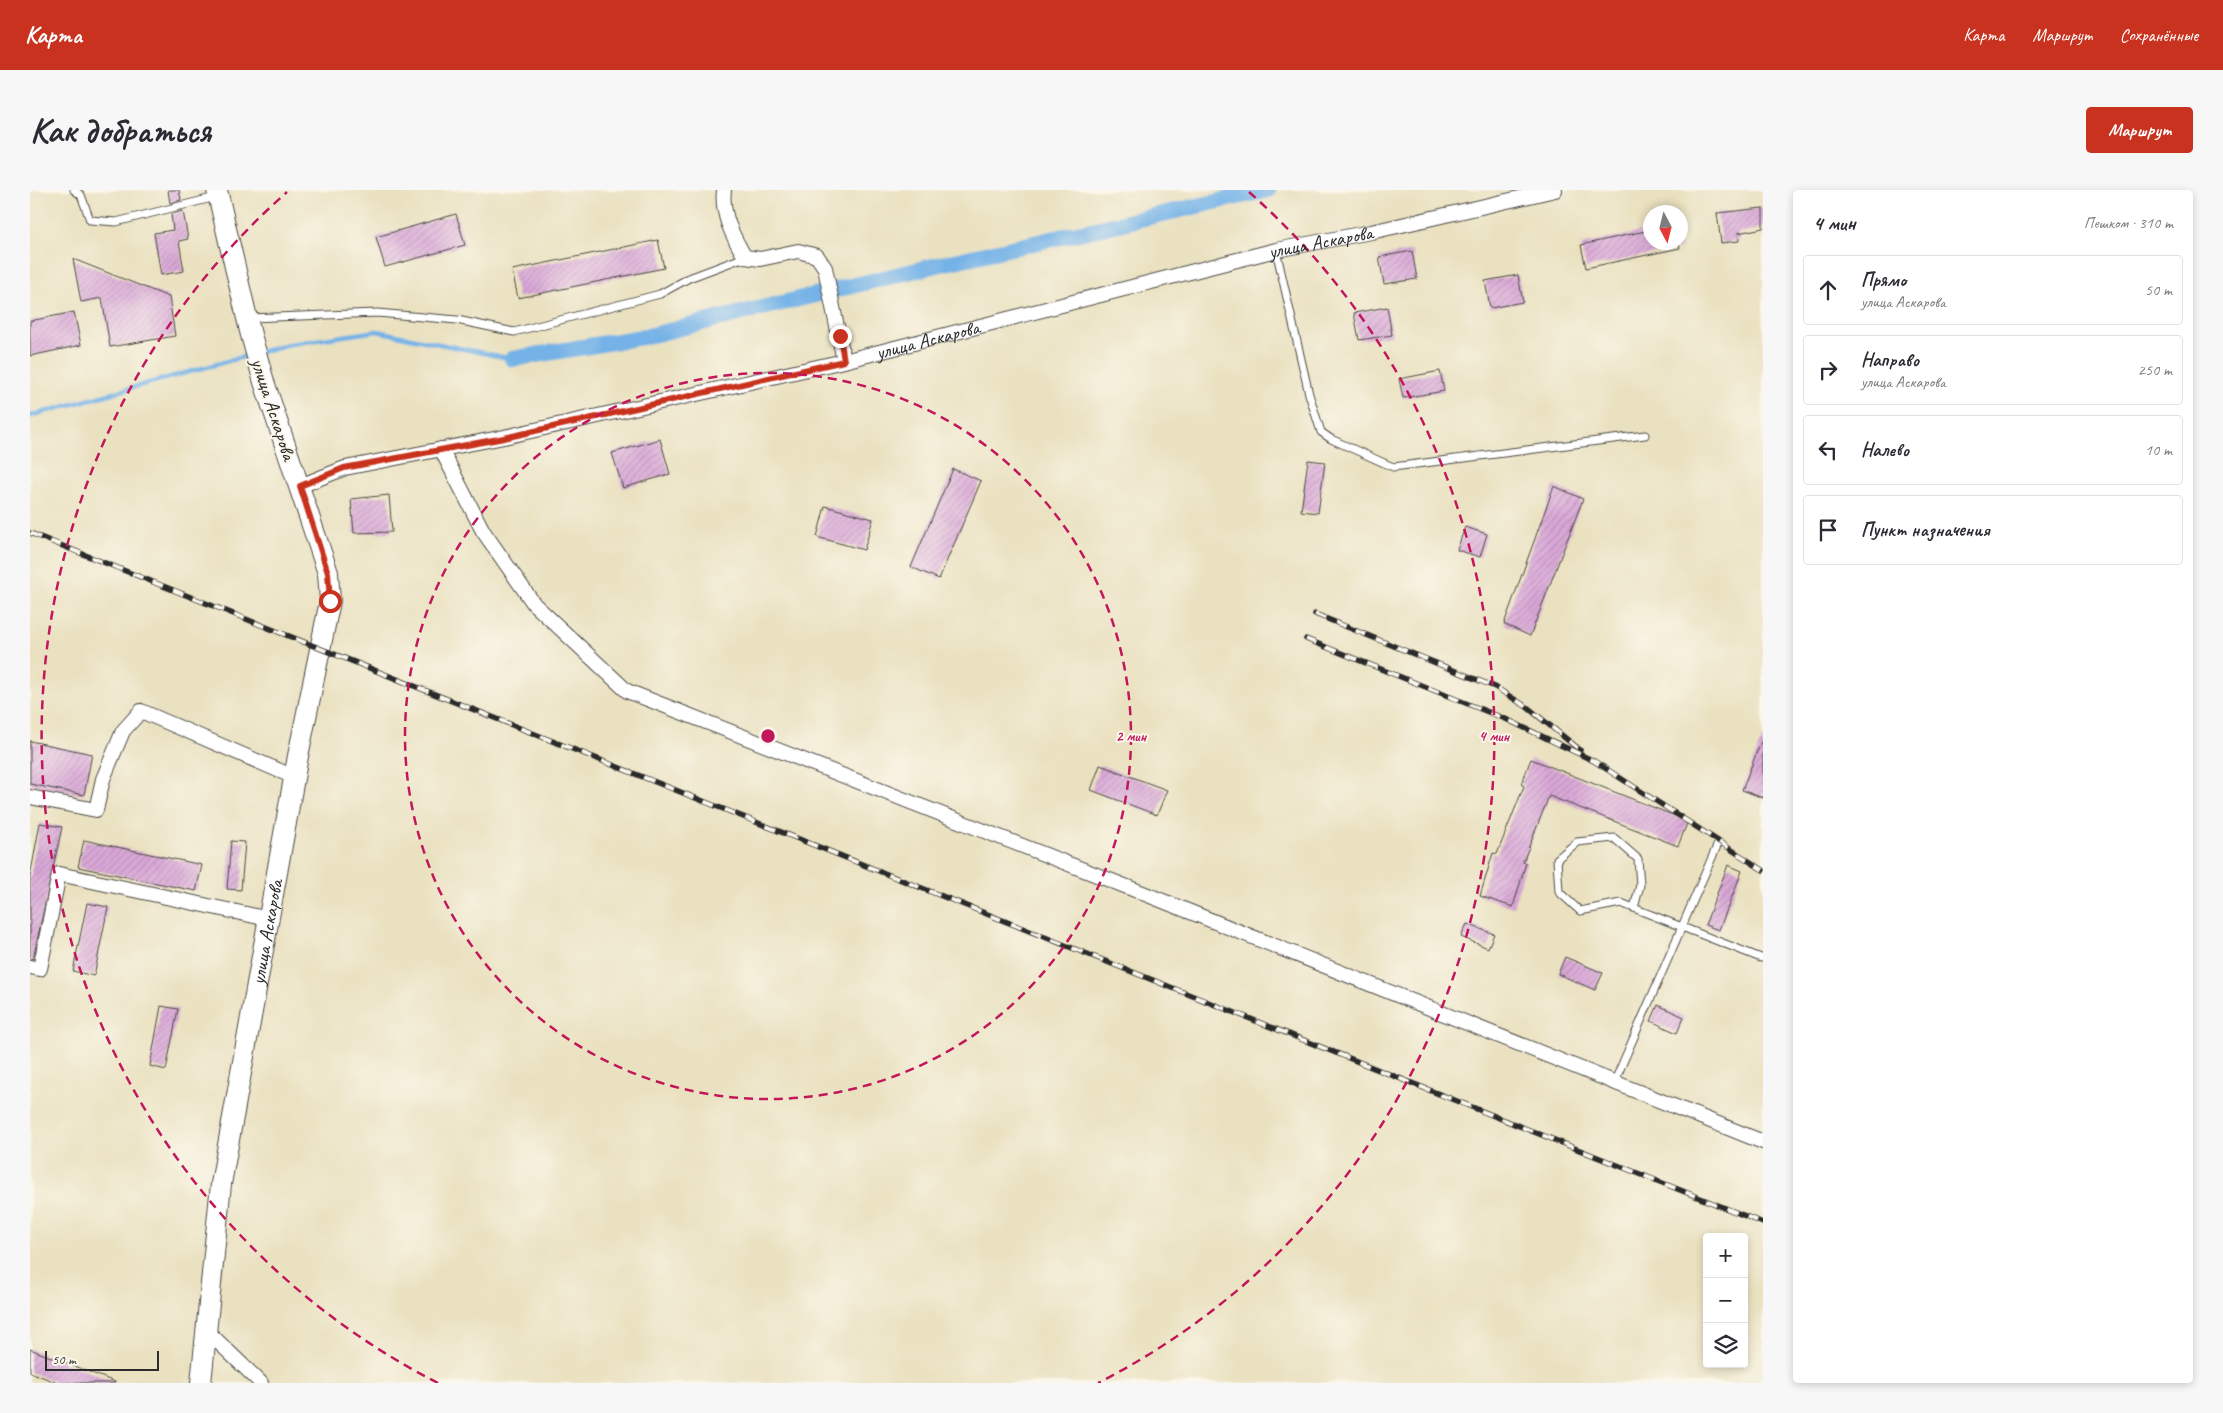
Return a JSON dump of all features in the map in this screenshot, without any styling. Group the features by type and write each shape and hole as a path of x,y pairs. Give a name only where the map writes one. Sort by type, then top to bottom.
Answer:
{"main road":[{"name":"улица Аскарова","path":"201,1383 221,1184 294,777 330,601 328,573 264,382 248,324 218,193"}],"street":[{"path":"724,190 722,204 735,241 745,257 760,259 798,250 817,256 825,268 844,361"},
{"name":"улица Аскарова","path":"300,486 344,468 504,438 844,361 1276,250 1371,232 1555,190"},
{"path":"441,449 483,531 534,604 627,691 1158,899 1614,1084 1763,1142"},
{"path":"30,797 96,810 103,779 123,731 141,711 294,777"},
{"path":"30,967 40,970 59,874 269,919"},
{"path":"207,1331 261,1383"}],"lane":[{"path":"74,190 81,195 90,220 116,222 218,193"},
{"path":"1276,250 1309,394 1321,432 1331,440 1393,467 1646,435"},
{"path":"248,324 377,313 456,320 514,332 660,294 689,278 745,257"},
{"path":"1634,908 1640,885 1638,859 1614,838 1577,842 1557,859 1559,892 1580,911 1622,903 1634,908 1682,927 1762,958"},
{"path":"1614,1084 1717,846"}],"building":[{"path":"168,190 179,190 181,200 170,203"},
{"path":"1763,208 1763,228 1738,233 1739,241 1721,243 1717,213"},
{"path":"183,211 188,239 179,241 184,271 161,275 154,233 173,230 171,214"},
{"path":"456,214 465,245 385,267 376,237"},
{"path":"1643,232 1643,250 1671,250 1586,268 1581,245"},
{"path":"658,240 664,268 518,298 512,270"},
{"path":"1412,251 1417,279 1384,284 1379,257"},
{"path":"73,259 169,297 175,336 110,347 102,298 81,302"},
{"path":"1518,275 1523,302 1490,308 1485,281"},
{"path":"1387,307 1392,335 1359,340 1354,313"},
{"path":"74,312 81,345 30,356 30,321"},
{"path":"1440,371 1444,391 1403,398 1399,379"},
{"path":"660,439 670,474 623,488 612,453"},
{"path":"1308,460 1325,462 1318,513 1301,511"},
{"path":"953,469 981,481 939,579 911,567"},
{"path":"1554,486 1583,499 1530,636 1504,624"},
{"path":"389,495 392,532 354,533 351,499"},
{"path":"825,506 873,519 864,550 817,537"},
{"path":"1465,527 1487,534 1480,557 1457,550"},
{"path":"1763,739 1763,798 1742,790"},
{"path":"30,741 92,754 84,795 30,784"},
{"path":"1531,759 1688,821 1678,846 1549,796 1523,862 1526,863 1513,907 1480,896 1493,853 1497,854 1524,786 1521,784"},
{"path":"1100,765 1167,790 1157,815 1091,790"},
{"path":"40,823 62,827 33,959 30,958 30,877"},
{"path":"84,840 202,865 196,891 78,867"},
{"path":"231,841 245,842 241,890 227,889"},
{"path":"1728,865 1742,871 1719,930 1705,925"},
{"path":"87,903 108,907 94,976 73,971"},
{"path":"1467,924 1494,934 1488,948 1461,937"},
{"path":"1565,957 1603,973 1595,990 1558,974"},
{"path":"1658,1005 1684,1017 1677,1033 1651,1021"},
{"path":"161,1006 178,1009 166,1070 150,1066"},
{"path":"30,1349 115,1383 58,1383 30,1372"}],"waterway":[{"path":"512,359 648,336 941,264 1268,190"},
{"path":"260,352 290,344 377,331 512,359"},
{"path":"30,416 250,355"}],"railway":[{"path":"30,533 1763,1223"},
{"path":"1315,614 1495,687 1527,707 1580,750"},
{"path":"1306,639 1508,720 1594,761 1763,870"}],"route":[{"path":"330,601 328,573 300,486 344,468 504,438 844,361 840,336"}]}
